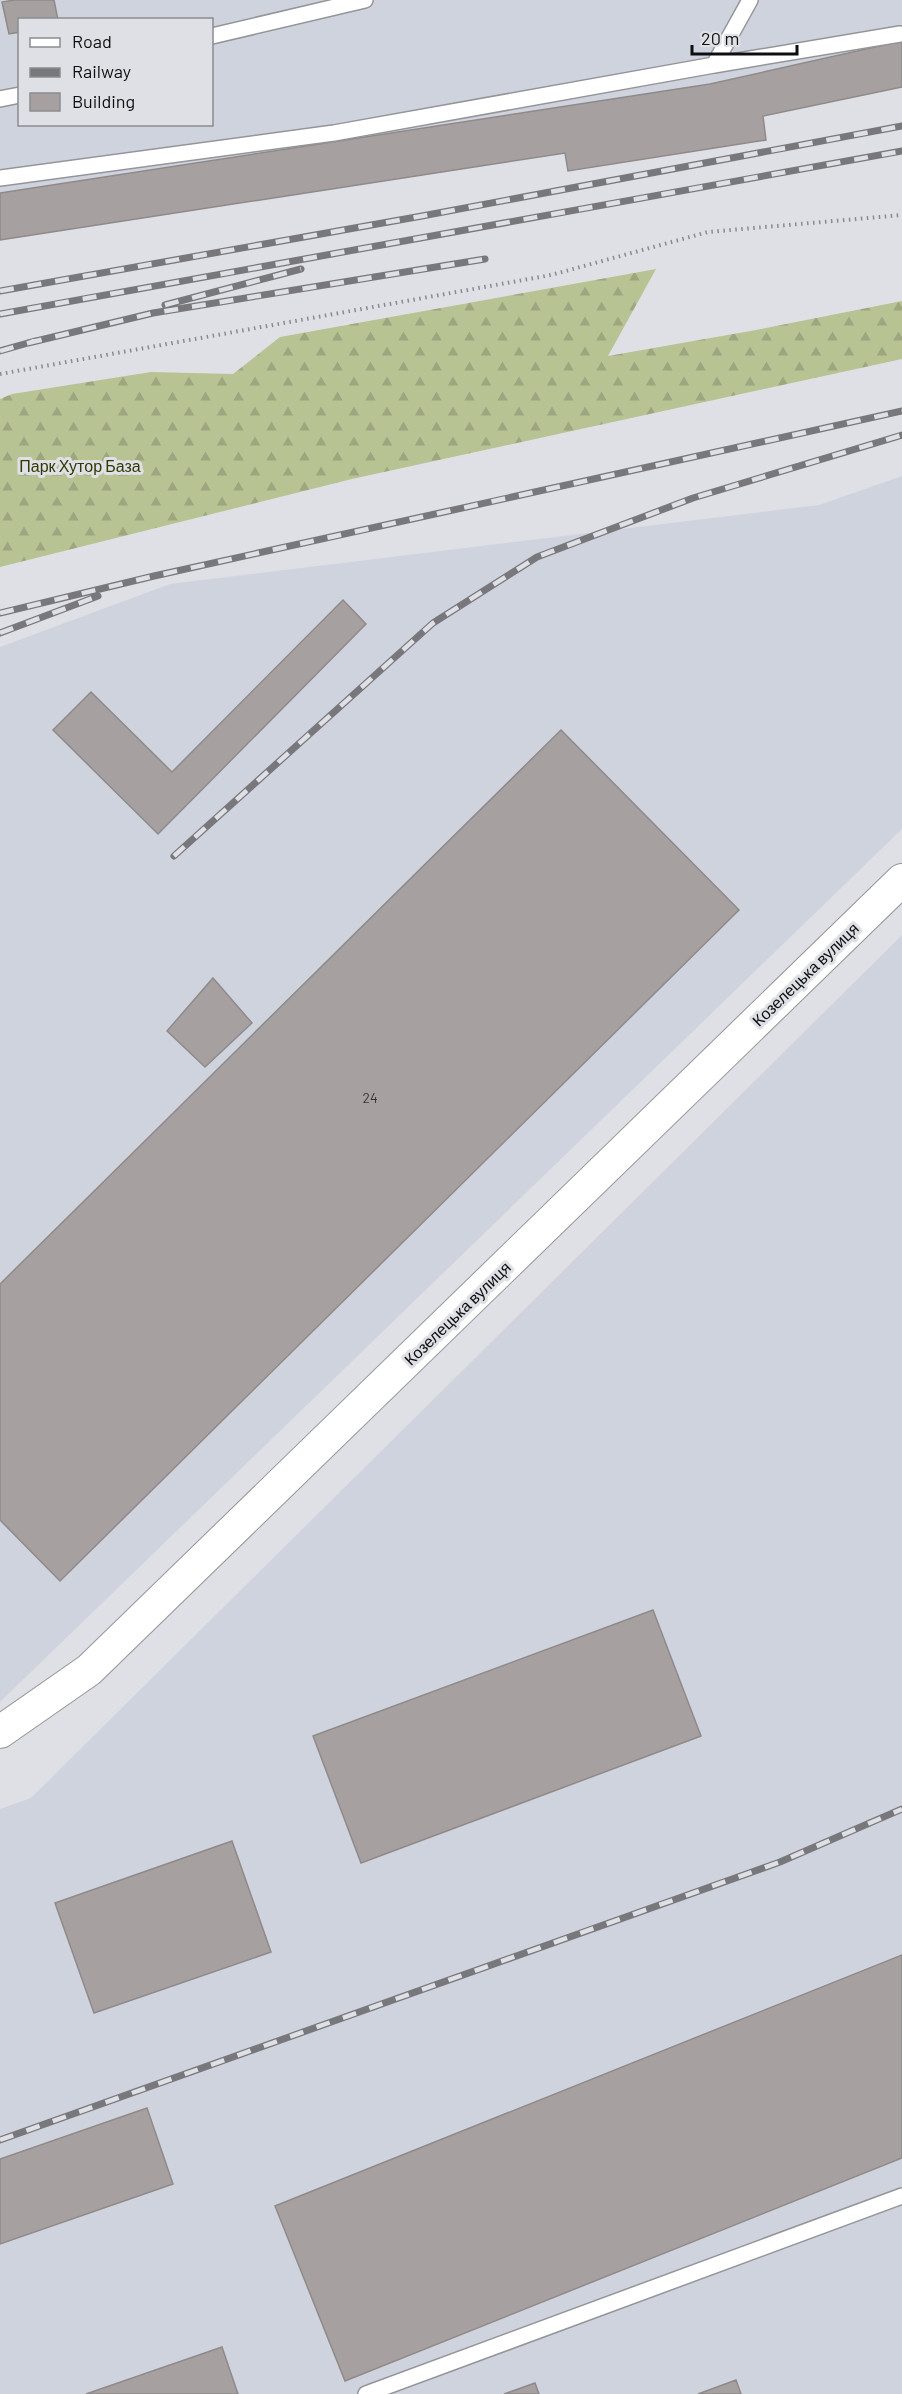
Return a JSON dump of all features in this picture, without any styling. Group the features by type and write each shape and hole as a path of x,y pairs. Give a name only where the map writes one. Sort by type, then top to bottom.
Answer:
{"street":[{"name":"Козелецька вулиця","path":"0,1732 89,1670 902,880"}],"lane":[{"path":"213,36 365,0"},
{"path":"714,65 750,0"},
{"path":"0,178 334,133 900,34"},
{"path":"0,99 18,95"},
{"path":"366,2394 902,2196"}],"path":[{"path":"0,374 551,275 708,232 902,215"}],"shaded area":[{"path":"0,0 902,0 902,87 763,116 766,140 568,171 565,153 0,240"},
{"path":"902,476 902,829 0,1702 0,647 170,584 819,505"},
{"path":"902,935 902,2394 0,2394 0,1809 31,1798"}],"green space":[{"name":"Парк Хутор База","path":"656,269 608,356 902,301 902,359 352,479 0,567 0,399 12,394 151,372 233,374 280,337"}],"building":[{"path":"54,0 58,18 18,18 18,32 9,34 2,2"},
{"path":"902,41 902,87 763,116 766,140 568,171 565,153 0,240 0,193 710,84"},
{"path":"343,600 366,624 158,834 53,730 91,692 172,772"},
{"path":"561,730 739,910 60,1581 0,1520 0,1284"},
{"path":"213,978 252,1023 205,1067 167,1031"},
{"path":"653,1610 701,1736 361,1863 313,1736"},
{"path":"232,1841 271,1952 94,2013 55,1903"},
{"path":"902,1955 902,2158 345,2381 275,2206"},
{"path":"147,2108 173,2184 0,2244 0,2159"},
{"path":"222,2347 238,2394 86,2394"},
{"path":"736,2380 741,2394 698,2394"},
{"path":"535,2383 539,2394 504,2394"}],"railway":[{"path":"0,291 422,216 902,126"},
{"path":"0,314 902,151"},
{"path":"28,343 153,313 485,259"},
{"path":"165,305 301,269"},
{"path":"0,351 35,341"},
{"path":"0,613 154,576 902,411"},
{"path":"174,856 433,623 537,557 693,498 902,435"},
{"path":"0,633 98,596"},
{"path":"0,2140 780,1862 902,1809"}]}
